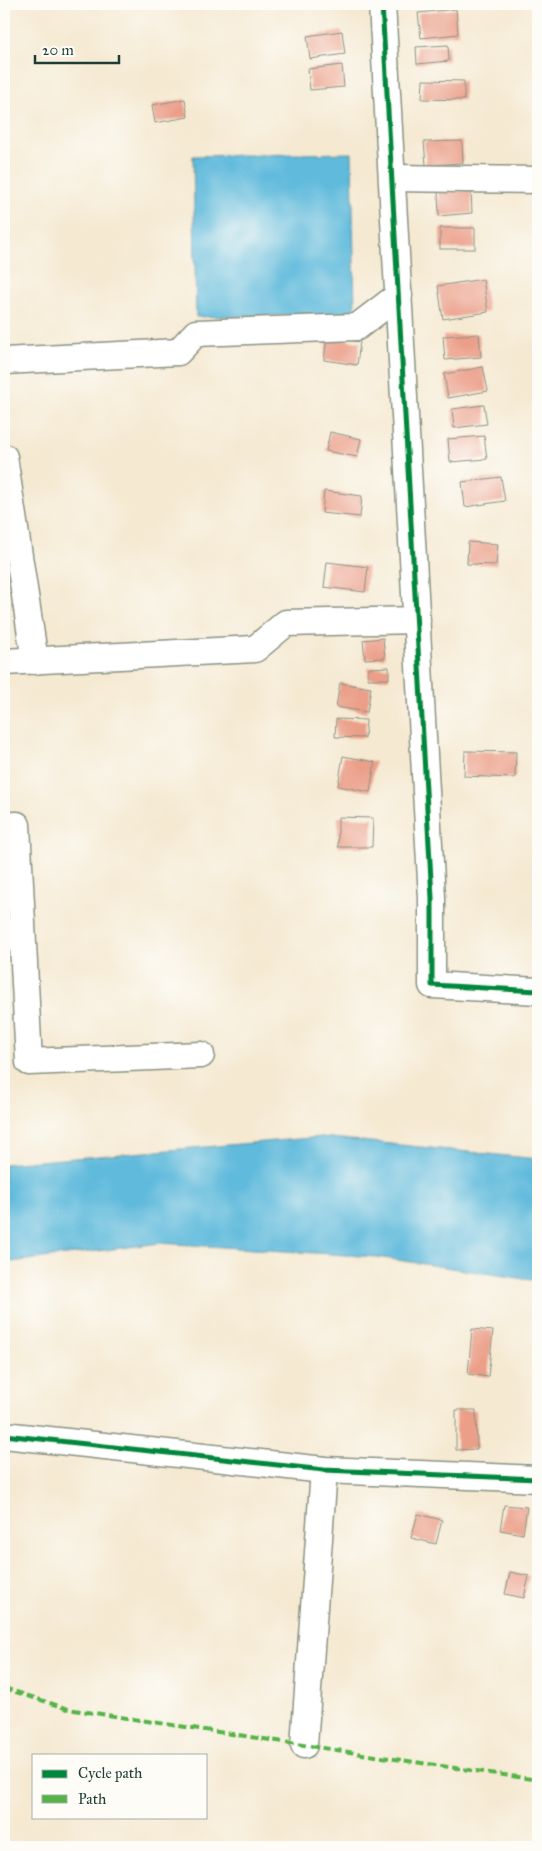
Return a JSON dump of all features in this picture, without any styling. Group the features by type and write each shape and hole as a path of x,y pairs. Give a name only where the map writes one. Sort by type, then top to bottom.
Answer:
{"street":[{"path":"382,4 432,898 432,985 538,992"},
{"path":"393,178 538,180"},
{"path":"4,361 178,352 196,333 357,327 399,295"},
{"path":"4,458 35,661"},
{"path":"4,662 254,649 286,622 417,620"},
{"path":"4,826 18,825 30,1062 201,1055"},
{"path":"4,1436 324,1470 538,1479"},
{"path":"304,1745 324,1470"}],"water":[{"path":"352,153 355,314 196,317 193,156"},
{"path":"322,1137 538,1159 538,1281 377,1257 160,1243 4,1263 4,1164"}],"building":[{"path":"456,9 458,34 421,38 418,13"},
{"path":"342,31 345,54 310,59 307,36"},
{"path":"448,45 449,61 417,64 416,47"},
{"path":"342,65 344,87 310,90 308,69"},
{"path":"423,80 464,81 464,100 422,99"},
{"path":"185,99 188,117 155,123 152,105"},
{"path":"462,141 463,163 426,165 424,142"},
{"path":"471,190 472,213 439,216 438,192"},
{"path":"440,228 475,228 475,249 440,249"},
{"path":"483,279 488,312 443,319 438,286"},
{"path":"479,334 481,357 445,360 443,336"},
{"path":"327,337 360,342 357,365 324,360"},
{"path":"483,367 488,391 448,398 444,374"},
{"path":"484,405 487,424 454,428 452,409"},
{"path":"330,432 361,439 357,457 326,451"},
{"path":"484,436 487,459 450,462 448,439"},
{"path":"501,477 505,501 465,507 462,482"},
{"path":"324,491 362,496 360,517 322,513"},
{"path":"468,542 498,544 496,565 467,564"},
{"path":"327,562 368,567 365,592 324,587"},
{"path":"383,638 385,658 365,659 363,640"},
{"path":"389,667 389,679 368,679 368,668"},
{"path":"340,683 371,688 367,712 336,707"},
{"path":"336,719 366,720 365,738 335,737"},
{"path":"465,751 516,752 515,778 464,776"},
{"path":"343,756 375,762 370,792 338,786"},
{"path":"338,817 373,818 372,847 338,847"},
{"path":"472,1329 493,1331 488,1377 468,1374"},
{"path":"456,1410 476,1410 477,1449 456,1450"},
{"path":"504,1505 527,1507 523,1534 500,1530"},
{"path":"418,1514 442,1520 436,1544 411,1538"},
{"path":"510,1572 529,1576 524,1598 505,1594"}],"marked path":[{"path":"4,1688 68,1709 538,1780"}],"cycle path":[{"path":"382,4 432,898 432,985 538,991"},
{"path":"4,1435 324,1470 538,1479"}]}
